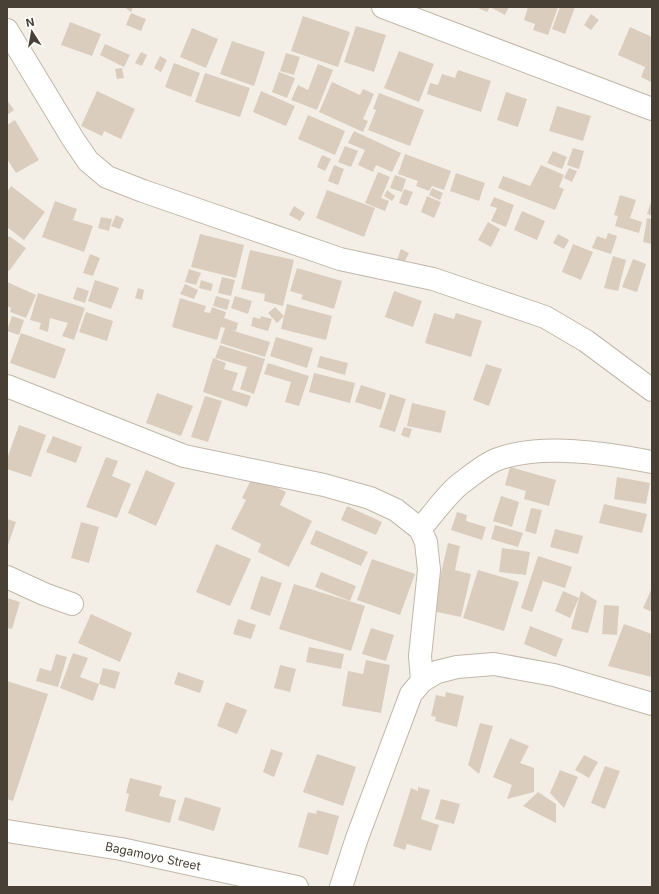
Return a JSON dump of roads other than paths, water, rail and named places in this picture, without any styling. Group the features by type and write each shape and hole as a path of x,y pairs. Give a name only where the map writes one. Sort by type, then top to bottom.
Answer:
{"street":[{"path":"383,7 652,109"},
{"path":"7,30 73,139 88,160 107,176 142,191 340,259 433,279 545,317 586,341 652,390"},
{"path":"7,386 184,456 324,485 370,498 396,510 420,530 426,542 428,570 420,656 422,681"},
{"path":"420,530 459,485 497,459 518,453 544,450 626,457 652,462"},
{"path":"7,576 44,594 72,604"},
{"path":"341,887 411,694 422,681 437,672 457,667 494,664 554,675 652,704"},
{"name":"Bagamoyo Street","path":"8,836 121,849 297,887"}]}
